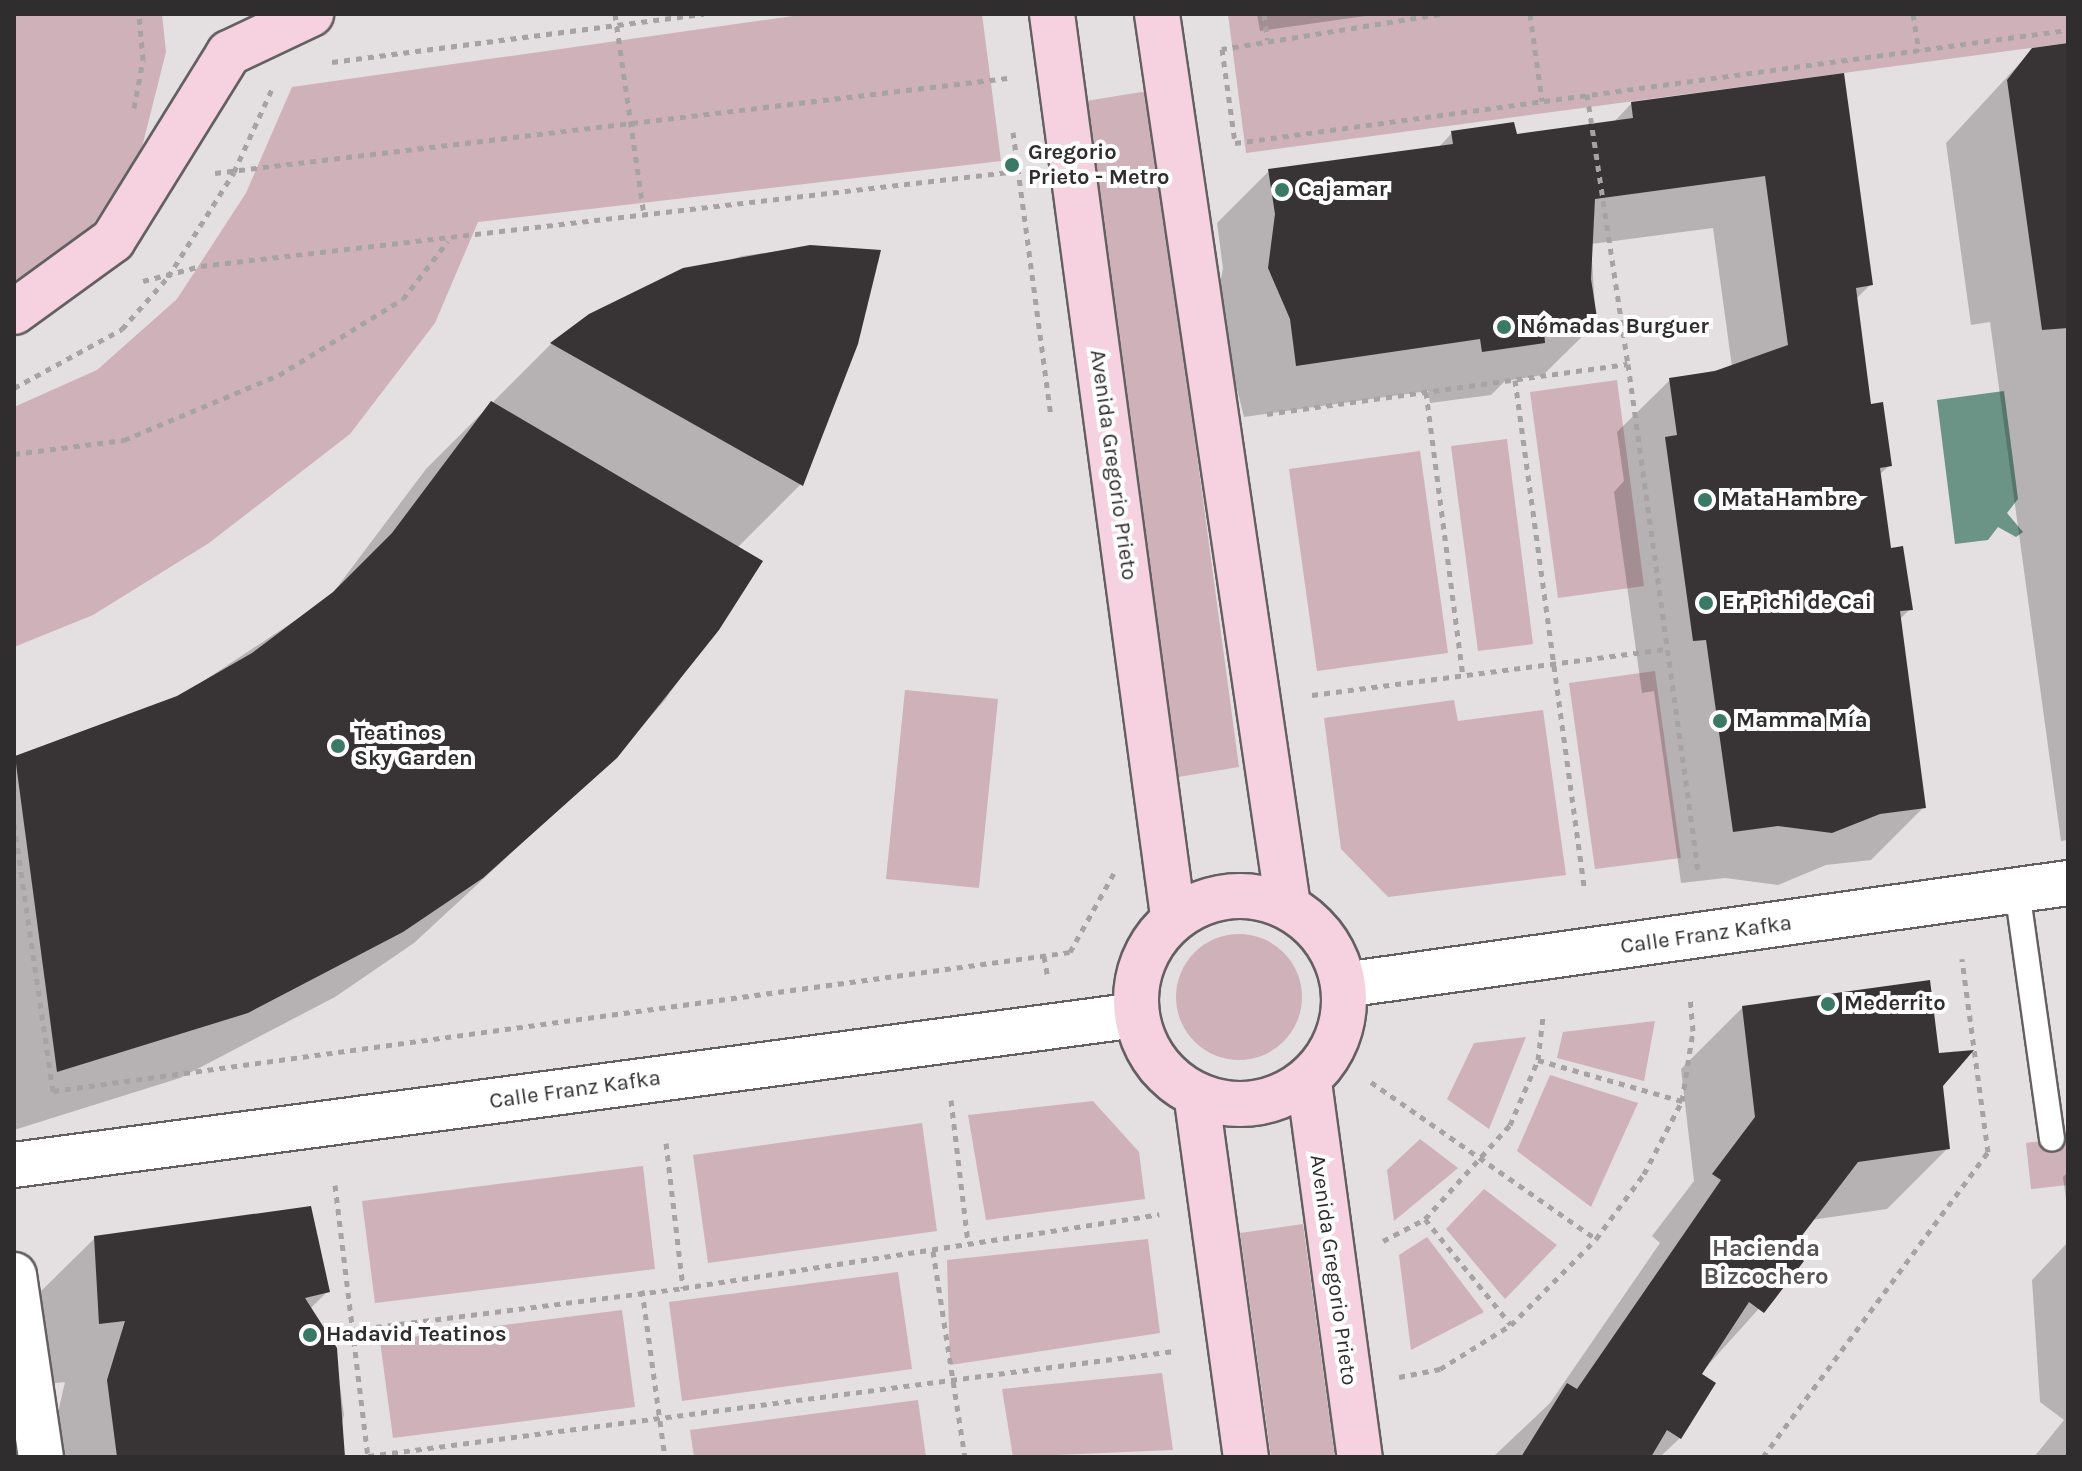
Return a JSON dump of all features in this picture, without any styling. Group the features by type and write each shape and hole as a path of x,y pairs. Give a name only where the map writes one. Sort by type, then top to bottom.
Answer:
{"street":[{"path":"14,312 113,240 158,177 226,34 311,14"},
{"name":"Avenida Gregorio Prieto","path":"1052,14 1173,916"},
{"path":"1157,14 1288,905"},
{"name":"Calle Franz Kafka","path":"1344,985 2068,883"},
{"path":"1197,1100 1273,1099 1309,1082 1343,1021 1344,985 1325,938 1288,905 1237,897 1173,916 1146,954 1136,1015 1154,1059 1197,1100 1246,1457"},
{"name":"Calle Franz Kafka","path":"14,1165 1136,1015"},
{"name":"Avenida Gregorio Prieto","path":"1309,1082 1360,1457"},
{"path":"14,1275 41,1457"}],"lane":[{"path":"2017,890 2052,1139"}],"path":[{"path":"133,113 143,60 139,14"},
{"path":"615,14 644,215"},
{"path":"325,63 704,14"},
{"path":"1264,14 1267,40"},
{"path":"1440,14 1222,49 1235,143 2068,30"},
{"path":"1530,14 1542,101"},
{"path":"1913,14 1919,51"},
{"path":"1006,62 1009,93"},
{"path":"158,177 234,172 1007,78"},
{"path":"14,388 122,329 168,277 234,172 276,82"},
{"path":"1587,94 1669,649 1698,870"},
{"path":"1012,124 1052,421"},
{"path":"138,281 168,277 201,266 448,241 1018,171"},
{"path":"14,454 124,440 279,375 403,299 448,241"},
{"path":"1271,414 1628,364"},
{"path":"1515,380 1584,886"},
{"path":"1426,392 1463,676"},
{"path":"1312,695 1669,649"},
{"path":"14,824 53,1091 1070,952 1114,877 1113,864"},
{"path":"1763,1457 1988,1152 1962,959"},
{"path":"1397,1377 1440,1369 1511,1325 1596,1239 1644,1174 1682,1101 1693,1031 1690,997"},
{"path":"1383,1241 1425,1219 1510,1125 1538,1060 1543,1017"},
{"path":"1538,1060 1682,1101"},
{"path":"1371,1082 1596,1239"},
{"path":"951,1100 968,1243"},
{"path":"666,1143 683,1288"},
{"path":"335,1185 368,1457 659,1416 1174,1351"},
{"path":"352,1330 642,1290 683,1288 1159,1214"},
{"path":"1425,1219 1511,1325"},
{"path":"933,1251 965,1457"},
{"path":"642,1290 665,1457"}],"shaded area":[{"path":"14,14 162,14 166,52 141,151 86,235 14,281"},
{"path":"807,14 982,14 1001,161 478,222 435,323 350,434 209,543 93,615 14,647 14,407 97,370 177,299 246,193 292,87"},
{"path":"1228,14 2068,14 2068,43 1246,153"},
{"path":"1148,91 1239,767 1178,777 1086,101"},
{"path":"1617,380 1644,586 1558,598 1530,392"},
{"path":"2004,391 2018,499 2007,513 2023,532 2016,537 1998,527 1988,540 1955,544 1937,400"},
{"path":"1507,439 1533,644 1478,651 1451,446"},
{"path":"1420,451 1448,653 1317,671 1289,469"},
{"path":"1655,671 1681,858 1595,869 1569,683"},
{"path":"905,690 998,699 979,888 886,879"},
{"path":"1454,700 1458,721 1543,710 1566,875 1388,897 1341,849 1324,718"},
{"path":"1239,934 1263,939 1284,952 1297,973 1302,997 1297,1021 1284,1042 1263,1055 1239,1060 1215,1055 1194,1042 1181,1021 1176,997 1181,973 1194,952 1215,939"},
{"path":"1655,1021 1644,1081 1557,1058 1563,1032"},
{"path":"1526,1037 1489,1129 1447,1099 1474,1043"},
{"path":"1550,1075 1638,1103 1591,1207 1517,1151"},
{"path":"1093,1101 1139,1152 1145,1199 986,1220 968,1115"},
{"path":"922,1123 937,1231 708,1263 693,1155"},
{"path":"2068,1137 2068,1185 2031,1189 2026,1143"},
{"path":"1420,1139 1458,1168 1394,1221 1387,1170"},
{"path":"643,1166 655,1269 375,1303 362,1201"},
{"path":"1484,1189 1557,1245 1505,1299 1446,1229"},
{"path":"1303,1224 1335,1457 1271,1457 1240,1233"},
{"path":"1427,1237 1484,1312 1411,1350 1399,1255"},
{"path":"1148,1239 1160,1333 950,1365 947,1260"},
{"path":"898,1272 912,1369 682,1401 669,1302"},
{"path":"622,1310 635,1407 393,1438 380,1341"},
{"path":"1162,1373 1173,1450 1013,1457 1002,1389"},
{"path":"918,1400 926,1457 694,1457 690,1430"}],"building":[{"path":"2068,43 2068,328 2042,330 2007,80 2032,48"},
{"path":"1844,73 1873,285 1856,288 1871,404 1883,402 1892,466 1880,468 1891,548 1903,546 1913,610 1900,611 1926,808 1880,814 1832,833 1778,826 1733,832 1706,640 1693,641 1665,437 1677,435 1669,378 1715,371 1788,345 1765,176 1595,199 1591,279 1598,324 1544,331 1545,343 1482,352 1480,339 1296,366 1290,319 1268,268 1275,214 1268,169 1453,144 1451,131 1514,122 1517,134 1633,118 1631,102"},
{"path":"810,245 881,250 858,344 803,486 550,343 589,314 683,268"},
{"name":"Teatinos Sky Garden","path":"491,401 763,561 719,630 617,758 483,878 403,932 248,1013 57,1072 15,756 177,696 252,653 333,592 392,533"},
{"path":"1930,980 1939,1053 1974,1050 1943,1086 1950,1149 1858,1162 1791,1250 1804,1261 1764,1313 1749,1302 1702,1374 1716,1383 1681,1439 1667,1430 1651,1457 1521,1457 1567,1383 1577,1389 1721,1180 1712,1174 1755,1117 1742,1006"},
{"path":"311,1206 330,1292 305,1298 337,1348 345,1457 117,1457 107,1380 125,1321 99,1324 94,1236"}],"place":[{"name":"Gregorio Prieto - Metro","path":"1012,165"},
{"name":"Cajamar","path":"1282,190"},
{"name":"Nómadas Burguer","path":"1504,327"},
{"name":"MataHambre","path":"1705,500"},
{"name":"Er Pichi de Cai","path":"1706,603"},
{"name":"Mamma Mía","path":"1720,721"},
{"name":"Teatinos Sky Garden","path":"338,746"},
{"name":"Mederrito","path":"1828,1004"},
{"name":"Hadavid Teatinos","path":"310,1335"}],"district":[{"name":"Hacienda Bizcochero","path":"1766,1263"}]}
